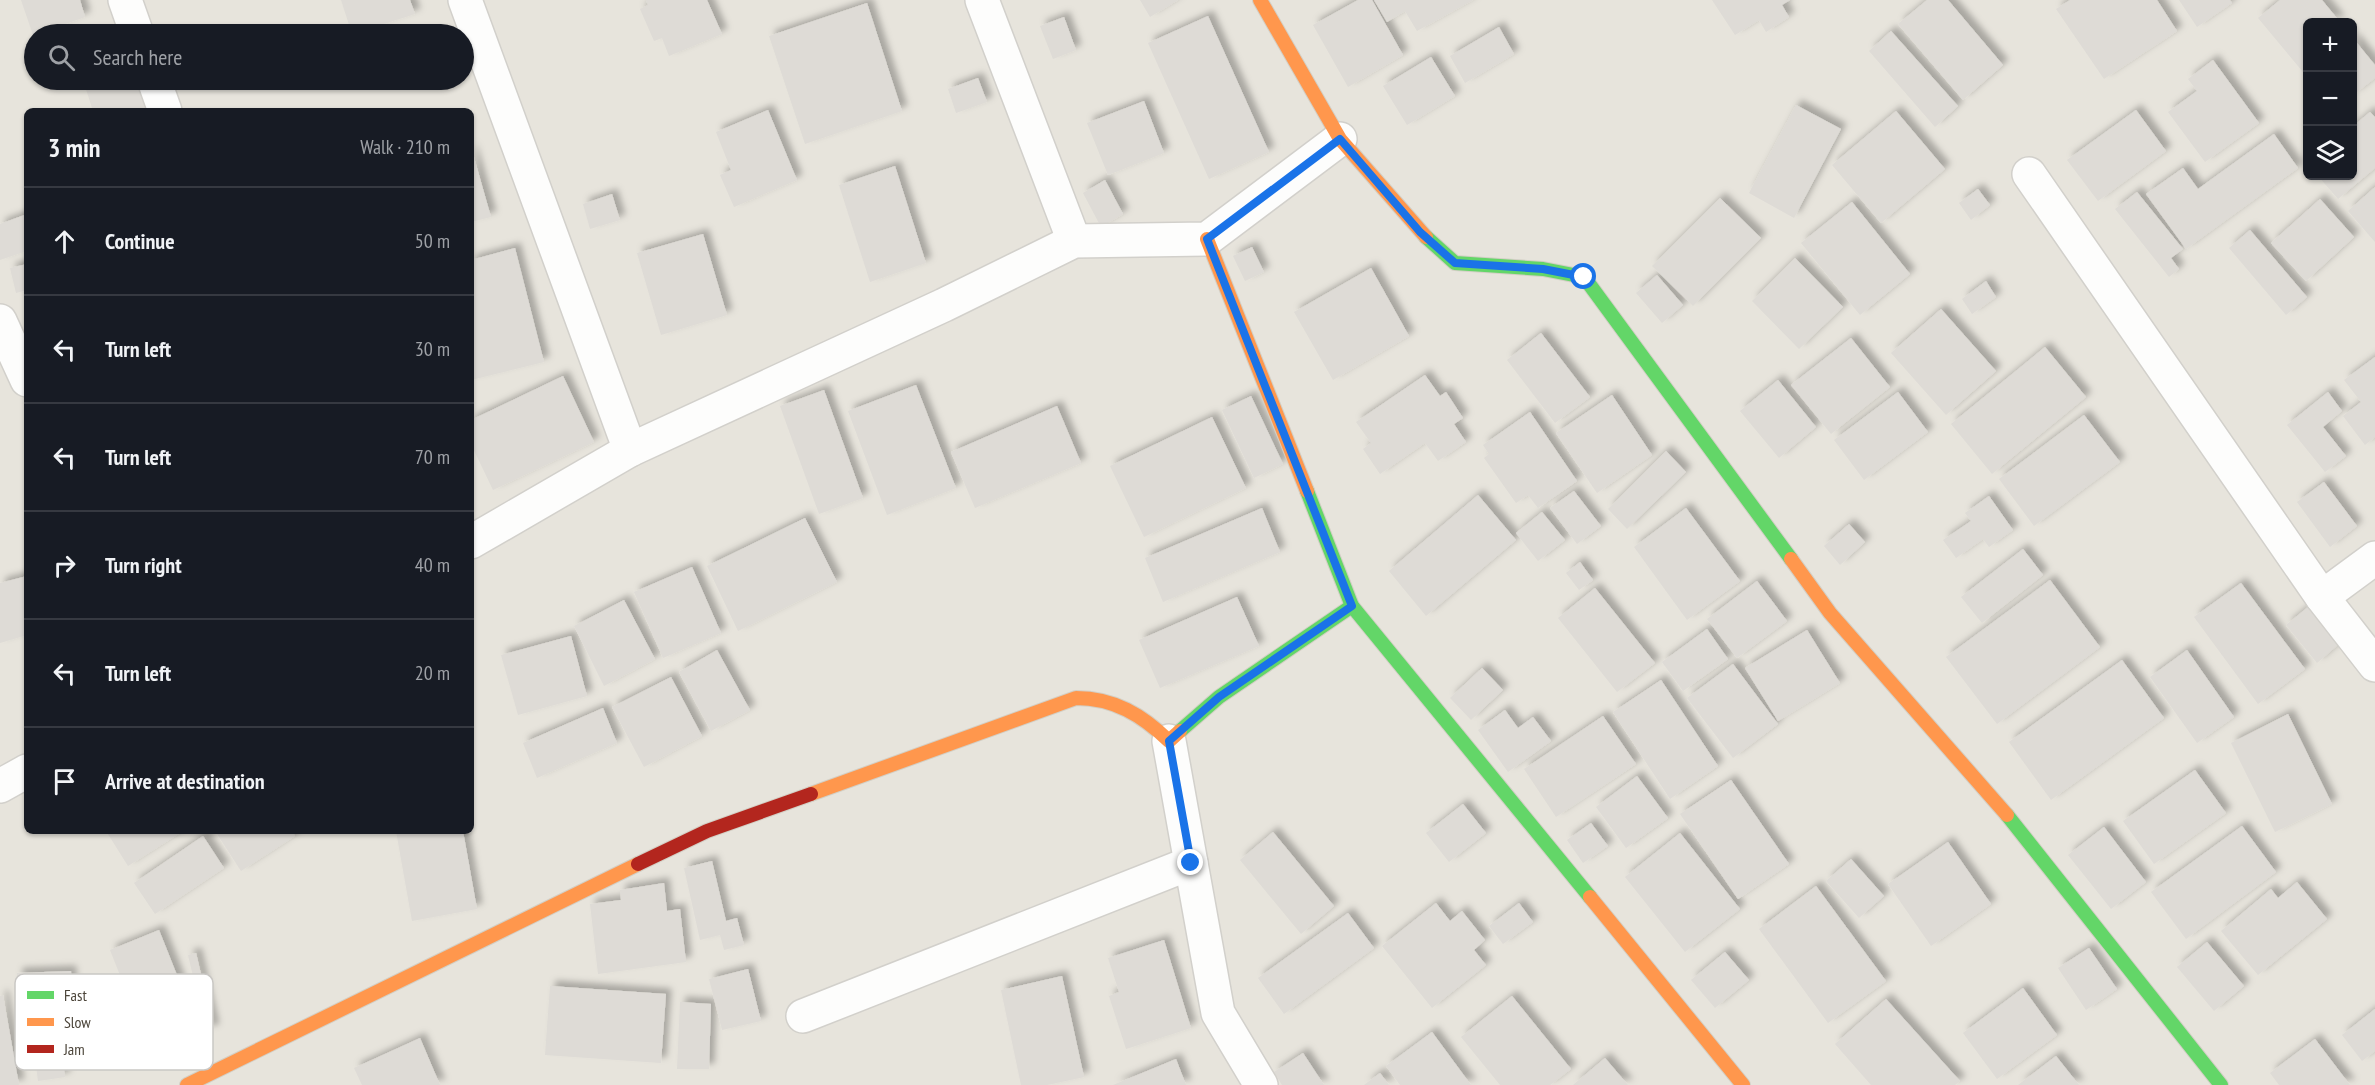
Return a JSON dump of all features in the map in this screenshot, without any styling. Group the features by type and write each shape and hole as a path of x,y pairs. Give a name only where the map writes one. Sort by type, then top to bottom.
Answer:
{"street":[{"path":"125,0 133,24"},
{"path":"465,0 474,24"},
{"path":"982,0 1074,241"},
{"path":"1260,0 1340,139 1420,232 1455,263 1543,269 1584,277 1830,613 1998,804 2221,1085"},
{"path":"474,25 630,450"},
{"path":"158,90 164,108"},
{"path":"474,540 630,450 944,305 1074,241 1207,239 1340,139"},
{"path":"2029,174 2322,597 2375,665"},
{"path":"1207,239 1352,606 1743,1085"},
{"path":"0,321 24,373"},
{"path":"2322,597 2375,558"},
{"path":"1169,741 1219,697 1352,606"},
{"path":"187,1085 707,831 1076,698 1091,697 1111,701 1148,720 1169,741 1218,1013 1261,1085"},
{"path":"0,786 24,773"},
{"path":"802,1016 1191,863"}],"shaded area":[{"path":"0,0 2375,0 2375,1085 0,1085"}],"building":[{"path":"21,0 80,0 85,17 65,24 29,24"},
{"path":"341,0 410,0 415,14 384,24 349,24"},
{"path":"646,0 707,0 722,34 669,56 662,38 654,41 640,9 648,5"},
{"path":"1140,0 1178,0 1150,17"},
{"path":"1358,0 1372,0 1403,55 1348,87 1313,25"},
{"path":"1374,0 1473,0 1417,31 1405,11 1387,22"},
{"path":"1712,0 1790,0 1782,5 1789,17 1766,32 1759,20 1735,35"},
{"path":"1927,0 1948,0 2003,65 1963,100 1898,24"},
{"path":"2070,0 2157,0 2177,31 2104,79 2056,9"},
{"path":"2179,0 2230,0 2232,3 2197,27"},
{"path":"2280,0 2322,0 2337,18 2303,18 2303,72 2258,18"},
{"path":"867,3 902,111 805,144 769,36"},
{"path":"1208,16 1269,152 1209,179 1148,43"},
{"path":"1064,17 1076,50 1053,59 1040,26"},
{"path":"1499,27 1514,54 1465,83 1450,56"},
{"path":"1891,31 1958,106 1935,127 1869,51"},
{"path":"2357,43 2375,65 2375,78 2357,92"},
{"path":"1431,57 1455,96 1407,125 1383,86"},
{"path":"2213,60 2259,123 2205,162 2168,112 2197,91 2188,79"},
{"path":"978,78 987,102 956,113 948,89"},
{"path":"86,90 141,90 147,108 92,108"},
{"path":"1144,101 1164,153 1108,175 1087,123"},
{"path":"1796,105 1841,129 1794,218 1749,193"},
{"path":"768,110 797,180 734,207 720,175 731,170 716,132"},
{"path":"2136,110 2166,151 2098,201 2067,160"},
{"path":"1896,111 1945,169 1881,223 1832,165"},
{"path":"2370,112 2375,117 2375,168 2338,199 2321,180 2357,180 2357,123"},
{"path":"2274,134 2298,168 2186,249 2146,194 2183,168 2198,189"},
{"path":"474,158 491,217 474,221"},
{"path":"895,166 926,263 870,282 839,185"},
{"path":"1105,180 1123,214 1101,227 1083,193"},
{"path":"2375,187 2375,242 2348,211"},
{"path":"1978,189 1990,205 1971,220 1959,203"},
{"path":"2137,192 2183,249 2171,258 2179,269 2169,277 2115,209"},
{"path":"612,194 620,220 590,229 583,204"},
{"path":"1720,198 1761,238 1693,306 1652,266"},
{"path":"2320,199 2354,237 2306,281 2271,243"},
{"path":"1852,202 1910,274 1860,315 1801,243"},
{"path":"24,215 24,252 0,260 0,224"},
{"path":"2250,230 2307,297 2286,315 2229,248"},
{"path":"703,234 727,315 661,335 637,253"},
{"path":"1252,247 1264,272 1245,281 1233,256"},
{"path":"515,248 544,362 474,379 474,259"},
{"path":"1795,258 1843,307 1799,349 1752,301"},
{"path":"24,265 24,291 16,293 10,268"},
{"path":"1371,268 1409,336 1333,380 1294,312"},
{"path":"1657,275 1683,305 1662,323 1636,293"},
{"path":"1986,281 1996,297 1972,314 1962,299"},
{"path":"1941,309 1996,371 1946,415 1891,353"},
{"path":"1541,333 1590,397 1555,423 1507,360"},
{"path":"1851,338 1890,387 1831,434 1791,385"},
{"path":"2045,347 2086,397 1992,474 1951,424"},
{"path":"2375,357 2375,437 2365,445 2343,416 2361,402 2344,380"},
{"path":"1425,375 1440,396 1446,392 1463,418 1454,424 1466,442 1438,461 1425,443 1380,474 1363,449 1371,443 1356,422"},
{"path":"563,376 594,442 493,490 474,450 474,419"},
{"path":"1778,380 1816,427 1779,458 1740,411"},
{"path":"916,385 956,488 887,515 848,411"},
{"path":"824,390 863,498 819,514 780,406"},
{"path":"1898,392 1928,432 1864,480 1834,440"},
{"path":"2328,392 2342,411 2323,427 2346,456 2325,472 2287,425"},
{"path":"1612,395 1652,455 1597,493 1556,433"},
{"path":"1251,396 1283,464 1254,478 1222,410"},
{"path":"1057,406 1081,463 975,508 951,452"},
{"path":"1530,412 1577,481 1538,508 1528,495 1516,503 1484,458 1489,454 1483,445"},
{"path":"2084,415 2120,462 2034,526 1999,479"},
{"path":"1212,417 1246,488 1144,537 1110,466"},
{"path":"1666,451 1686,472 1627,529 1608,509"},
{"path":"2324,482 2357,526 2330,547 2297,502"},
{"path":"1574,491 1601,526 1577,544 1550,508"},
{"path":"1478,495 1516,540 1426,616 1389,571"},
{"path":"1989,496 2013,530 1989,547 1983,539 1956,558 1943,540 1971,521 1965,513"},
{"path":"1262,508 1280,552 1163,602 1145,558"},
{"path":"1686,508 1740,581 1687,620 1634,547"},
{"path":"1542,512 1565,540 1538,561 1516,533"},
{"path":"805,518 837,582 738,631 707,566"},
{"path":"1849,524 1865,542 1840,565 1824,546"},
{"path":"2023,549 2043,575 1982,623 1961,597"},
{"path":"1580,562 1593,580 1579,590 1566,573"},
{"path":"692,567 721,633 663,658 634,592"},
{"path":"24,577 24,636 0,643 0,583"},
{"path":"2050,580 2100,647 1997,724 1946,657"},
{"path":"1757,581 1787,621 1737,658 1707,619"},
{"path":"2241,583 2305,669 2258,704 2194,617"},
{"path":"1595,588 1655,663 1617,692 1558,618"},
{"path":"1237,597 1259,646 1160,688 1139,640"},
{"path":"624,600 655,659 604,686 574,626"},
{"path":"2308,607 2339,644 2317,663 2286,625"},
{"path":"1707,629 1728,659 1683,691 1662,662"},
{"path":"1807,630 1840,683 1778,721 1745,668"},
{"path":"571,636 587,696 518,715 501,655"},
{"path":"717,650 750,710 711,731 679,672"},
{"path":"2187,650 2234,717 2197,743 2150,677"},
{"path":"2122,660 2164,718 2051,800 2009,742"},
{"path":"1733,664 1778,724 1733,758 1687,698"},
{"path":"1482,668 1503,690 1471,720 1450,698"},
{"path":"671,677 702,736 644,767 612,707"},
{"path":"1661,680 1718,766 1670,799 1613,712"},
{"path":"603,708 617,743 537,778 523,743"},
{"path":"1505,710 1518,728 1533,717 1551,741 1508,772 1478,730"},
{"path":"2288,714 2332,804 2275,832 2231,743"},
{"path":"1603,716 1636,764 1556,817 1524,769"},
{"path":"2195,770 2226,813 2154,864 2123,821"},
{"path":"1637,776 1668,818 1626,848 1596,807"},
{"path":"1731,780 1789,864 1738,899 1680,814"},
{"path":"1463,804 1486,833 1449,862 1426,833"},
{"path":"1591,823 1608,846 1583,863 1567,840"},
{"path":"2242,826 2276,872 2186,939 2151,892"},
{"path":"2104,827 2146,882 2111,909 2068,855"},
{"path":"1273,832 1334,906 1301,934 1240,860"},
{"path":"1680,833 1740,909 1685,952 1625,877"},
{"path":"108,834 178,834 128,866"},
{"path":"217,834 294,834 295,836 241,871"},
{"path":"397,834 464,834 477,909 412,921"},
{"path":"203,836 224,868 155,914 134,883"},
{"path":"1948,842 1991,904 1931,946 1888,884"},
{"path":"1851,859 1884,896 1859,918 1826,881"},
{"path":"712,861 726,921 737,918 744,945 724,950 720,935 700,940 684,868"},
{"path":"2297,882 2327,919 2258,975 2221,931 2271,889 2278,898"},
{"path":"664,883 667,911 680,909 686,962 598,974 590,904 621,900 620,890"},
{"path":"1816,886 1886,981 1828,1023 1759,929"},
{"path":"1436,903 1450,921 1462,911 1485,940 1474,950 1486,965 1432,1008 1382,946"},
{"path":"1519,903 1533,922 1503,944 1489,926"},
{"path":"1348,913 1374,948 1284,1014 1258,978"},
{"path":"159,930 177,974 120,974 110,950"},
{"path":"1164,940 1191,1028 1126,1049 1109,996 1119,992 1108,958"},
{"path":"2207,942 2244,986 2214,1011 2177,967"},
{"path":"2089,948 2117,989 2086,1010 2058,968"},
{"path":"1725,952 1749,980 1715,1008 1691,980"},
{"path":"196,953 201,974 192,974 188,955"},
{"path":"748,969 761,1021 722,1030 709,979"},
{"path":"71,971 71,974 17,974"},
{"path":"1062,976 1084,1077 1047,1085 1021,1085 1001,990"},
{"path":"550,986 666,994 661,1063 545,1055"},
{"path":"2023,988 2057,1035 1997,1079 1963,1033"},
{"path":"3,995 19,1085 0,1085 0,996"},
{"path":"1512,996 1571,1069 1550,1085 1500,1085 1461,1037"},
{"path":"1886,999 1960,1081 1955,1085 1871,1085 1835,1044"},
{"path":"680,1002 711,1004 709,1069 677,1069"},
{"path":"2375,1009 2375,1051 2362,1061 2342,1035"},
{"path":"1432,1032 1471,1085 1400,1085 1386,1066"},
{"path":"420,1038 440,1085 362,1085 354,1068"},
{"path":"2315,1039 2350,1085 2279,1085 2270,1073"},
{"path":"1303,1053 1324,1085 1282,1085 1274,1072"},
{"path":"2056,1056 2079,1085 2018,1085"},
{"path":"1605,1058 1628,1085 1573,1085"},
{"path":"1176,1059 1186,1085 1113,1085"},
{"path":"37,1070 64,1070 65,1077 38,1081"},
{"path":"1380,1073 1389,1085 1364,1085"}],"traffic: fast":[{"path":"1426,237 1455,263 1543,269 1584,277 1791,559"},
{"path":"1307,491 1352,606 1590,897"},
{"path":"1180,731 1219,697 1352,606"},
{"path":"2007,815 2221,1085"}],"traffic: slow":[{"path":"1260,0 1340,139 1426,237"},
{"path":"1207,239 1307,491"},
{"path":"1791,559 1830,613 2007,815"},
{"path":"811,794 1076,698 1103,701 1127,710 1148,723 1169,741 1180,731"},
{"path":"187,1085 638,864"},
{"path":"1590,897 1743,1085"}],"traffic: jam":[{"path":"638,864 707,831 811,794"}],"route":[{"path":"1191,863 1169,741 1219,697 1352,606 1207,239 1340,139 1420,232 1455,263 1543,269 1584,277"}]}
